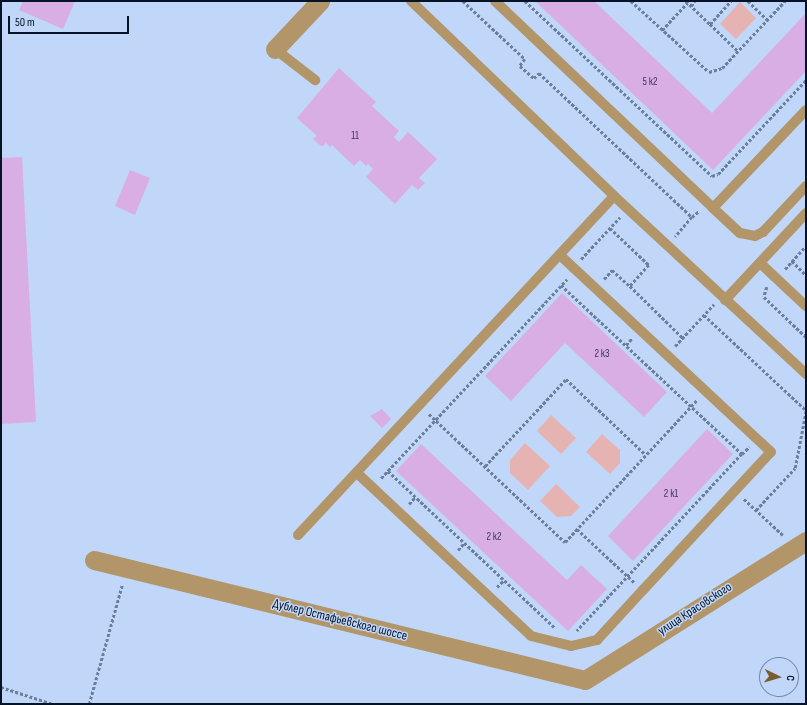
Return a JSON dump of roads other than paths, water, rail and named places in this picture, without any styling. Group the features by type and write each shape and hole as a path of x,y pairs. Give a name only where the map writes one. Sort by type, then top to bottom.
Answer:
{"street":[{"path":"275,48 320,1"},
{"name":"улица Красовского","path":"586,680 797,540"},
{"name":"Дублер Остафьевского шоссе","path":"94,560 586,680"}],"lane":[{"path":"412,1 614,196 720,301 806,374"},
{"path":"495,1 740,233 755,236 763,232 806,186"},
{"path":"275,48 314,80"},
{"path":"713,208 806,110"},
{"path":"298,535 614,196"},
{"path":"720,301 760,263 806,213"},
{"path":"357,473 531,636 571,646 597,640 771,452 560,255"},
{"path":"760,263 806,306"}]}
